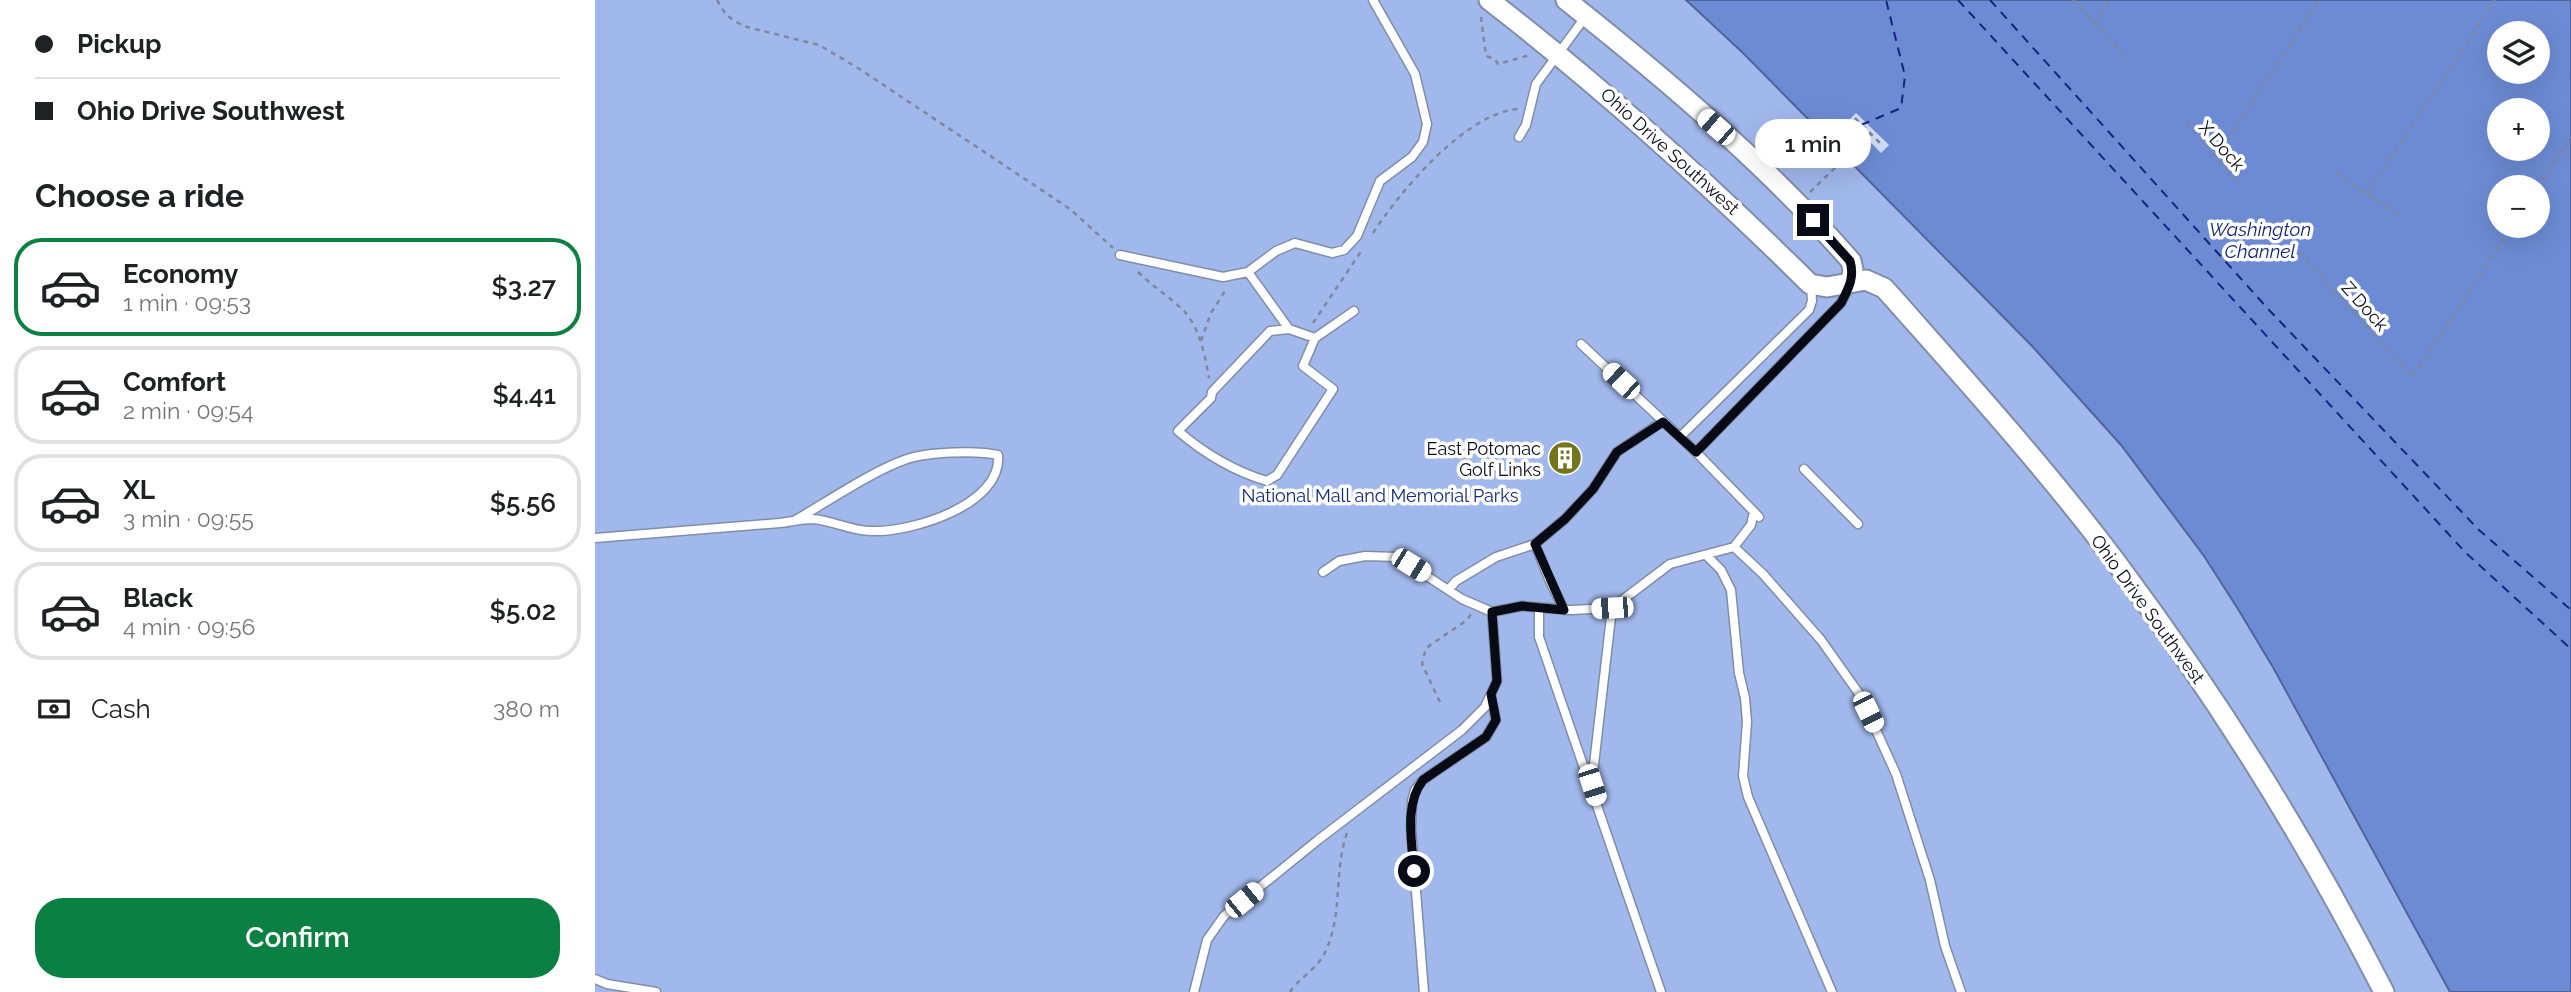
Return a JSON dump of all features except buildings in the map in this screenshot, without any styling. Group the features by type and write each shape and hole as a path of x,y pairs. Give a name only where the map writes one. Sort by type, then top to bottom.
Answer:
{"street":[{"path":"1566,0 1729,138 1797,204 1850,261 1853,270 1851,281"},
{"name":"Ohio Drive Southwest","path":"1485,8 1557,53 1713,188 1811,284 1827,287 1851,281 1873,281 1895,299 2045,473 2115,560 2169,635 2241,742 2319,872 2384,992"}],"lane":[{"path":"1120,255 1223,277 1248,272 1276,251 1296,243 1332,253 1344,250 1357,236 1380,181 1412,157 1423,142 1427,124 1415,74 1373,0"},
{"path":"1520,136 1536,84 1586,16"},
{"path":"1248,272 1289,328"},
{"path":"1696,452 1841,303 1851,281"},
{"path":"1680,437 1809,310 1812,300 1811,284"},
{"path":"1315,338 1289,328 1270,331 1178,431 1200,450 1243,474 1267,481 1277,475 1333,389 1303,366 1315,338 1354,311"},
{"path":"1323,572 1339,561 1365,556 1398,557 1462,599 1492,612 1522,606 1564,610 1612,608 1670,564 1734,547 1757,515 1696,452 1581,344"},
{"path":"1449,589 1456,581 1496,557 1535,544 1565,519 1593,489 1617,452 1663,422"},
{"path":"595,538 794,522 812,519 869,531 931,521 962,508 988,488 999,467 998,455 985,452 909,458 794,522"},
{"path":"1804,470 1857,524"},
{"path":"1535,544 1564,610"},
{"path":"1734,547 1763,573 1821,640 1860,695 1896,774 1930,880 1945,946 1961,992"},
{"path":"1706,555 1721,570 1731,590 1747,722 1743,776 1748,797 1832,992"},
{"path":"1539,607 1539,637 1661,992"},
{"path":"1592,785 1612,608"},
{"path":"1194,992 1207,940 1224,916 1462,730 1485,707 1497,681 1492,612"},
{"path":"1425,992 1411,828 1412,801 1415,790 1423,780 1486,737 1496,720 1491,694"},
{"path":"595,979 607,984 656,992"}],"path":[{"path":"717,0 726,15 743,26 819,45 858,68 1070,209 1153,288 1185,312 1201,341 1212,392"},
{"path":"2073,0 2125,55"},
{"path":"2095,23 2110,0"},
{"path":"2216,158 2319,0"},
{"path":"2367,194 2495,0"},
{"path":"1485,8 1486,56 1495,59 1498,64 1536,54"},
{"path":"1304,334 1382,219 1442,150 1477,122 1507,110 1529,108"},
{"path":"1855,118 1883,146"},
{"name":"X Dock","path":"2186,123 2240,185"},
{"path":"1797,204 1870,134"},
{"path":"2546,175 2571,137"},
{"path":"2335,173 2397,214"},
{"name":"Z Dock","path":"2299,252 2413,377 2504,238"},
{"path":"1201,341 1211,313 1237,275"},
{"path":"1440,702 1422,664 1426,648 1467,620 1476,605"},
{"path":"1290,992 1323,957 1330,938 1345,839 1354,813"}],"green space":[{"name":"National Mall and Memorial Parks","path":"595,0 1686,0 1742,52 2032,346 2121,445 2204,556 2238,609 2274,669 2450,992 595,992"}],"water":[{"name":"Washington Channel","path":"1686,0 2571,0 2571,992 2450,992 2274,669 2204,556 2121,445 2032,346 1742,52"}],"pier":[{"path":"1856,113 1889,145 1881,153 1849,120"}],"ferry route":[{"path":"1861,125 1901,108 1905,76 1886,0"},
{"path":"1958,0 2465,552 2571,649"},
{"path":"1990,0 2270,311 2479,530 2571,610"}],"place":[{"name":"East Potomac Golf Links","path":"1565,458"}],"route":[{"path":"1414,871 1411,828 1415,790 1423,780 1486,737 1496,720 1491,694 1497,681 1492,612 1522,606 1564,610 1535,544 1565,519 1593,489 1617,452 1663,422 1696,452 1841,303 1851,281 1853,270 1850,261 1813,220"}]}
